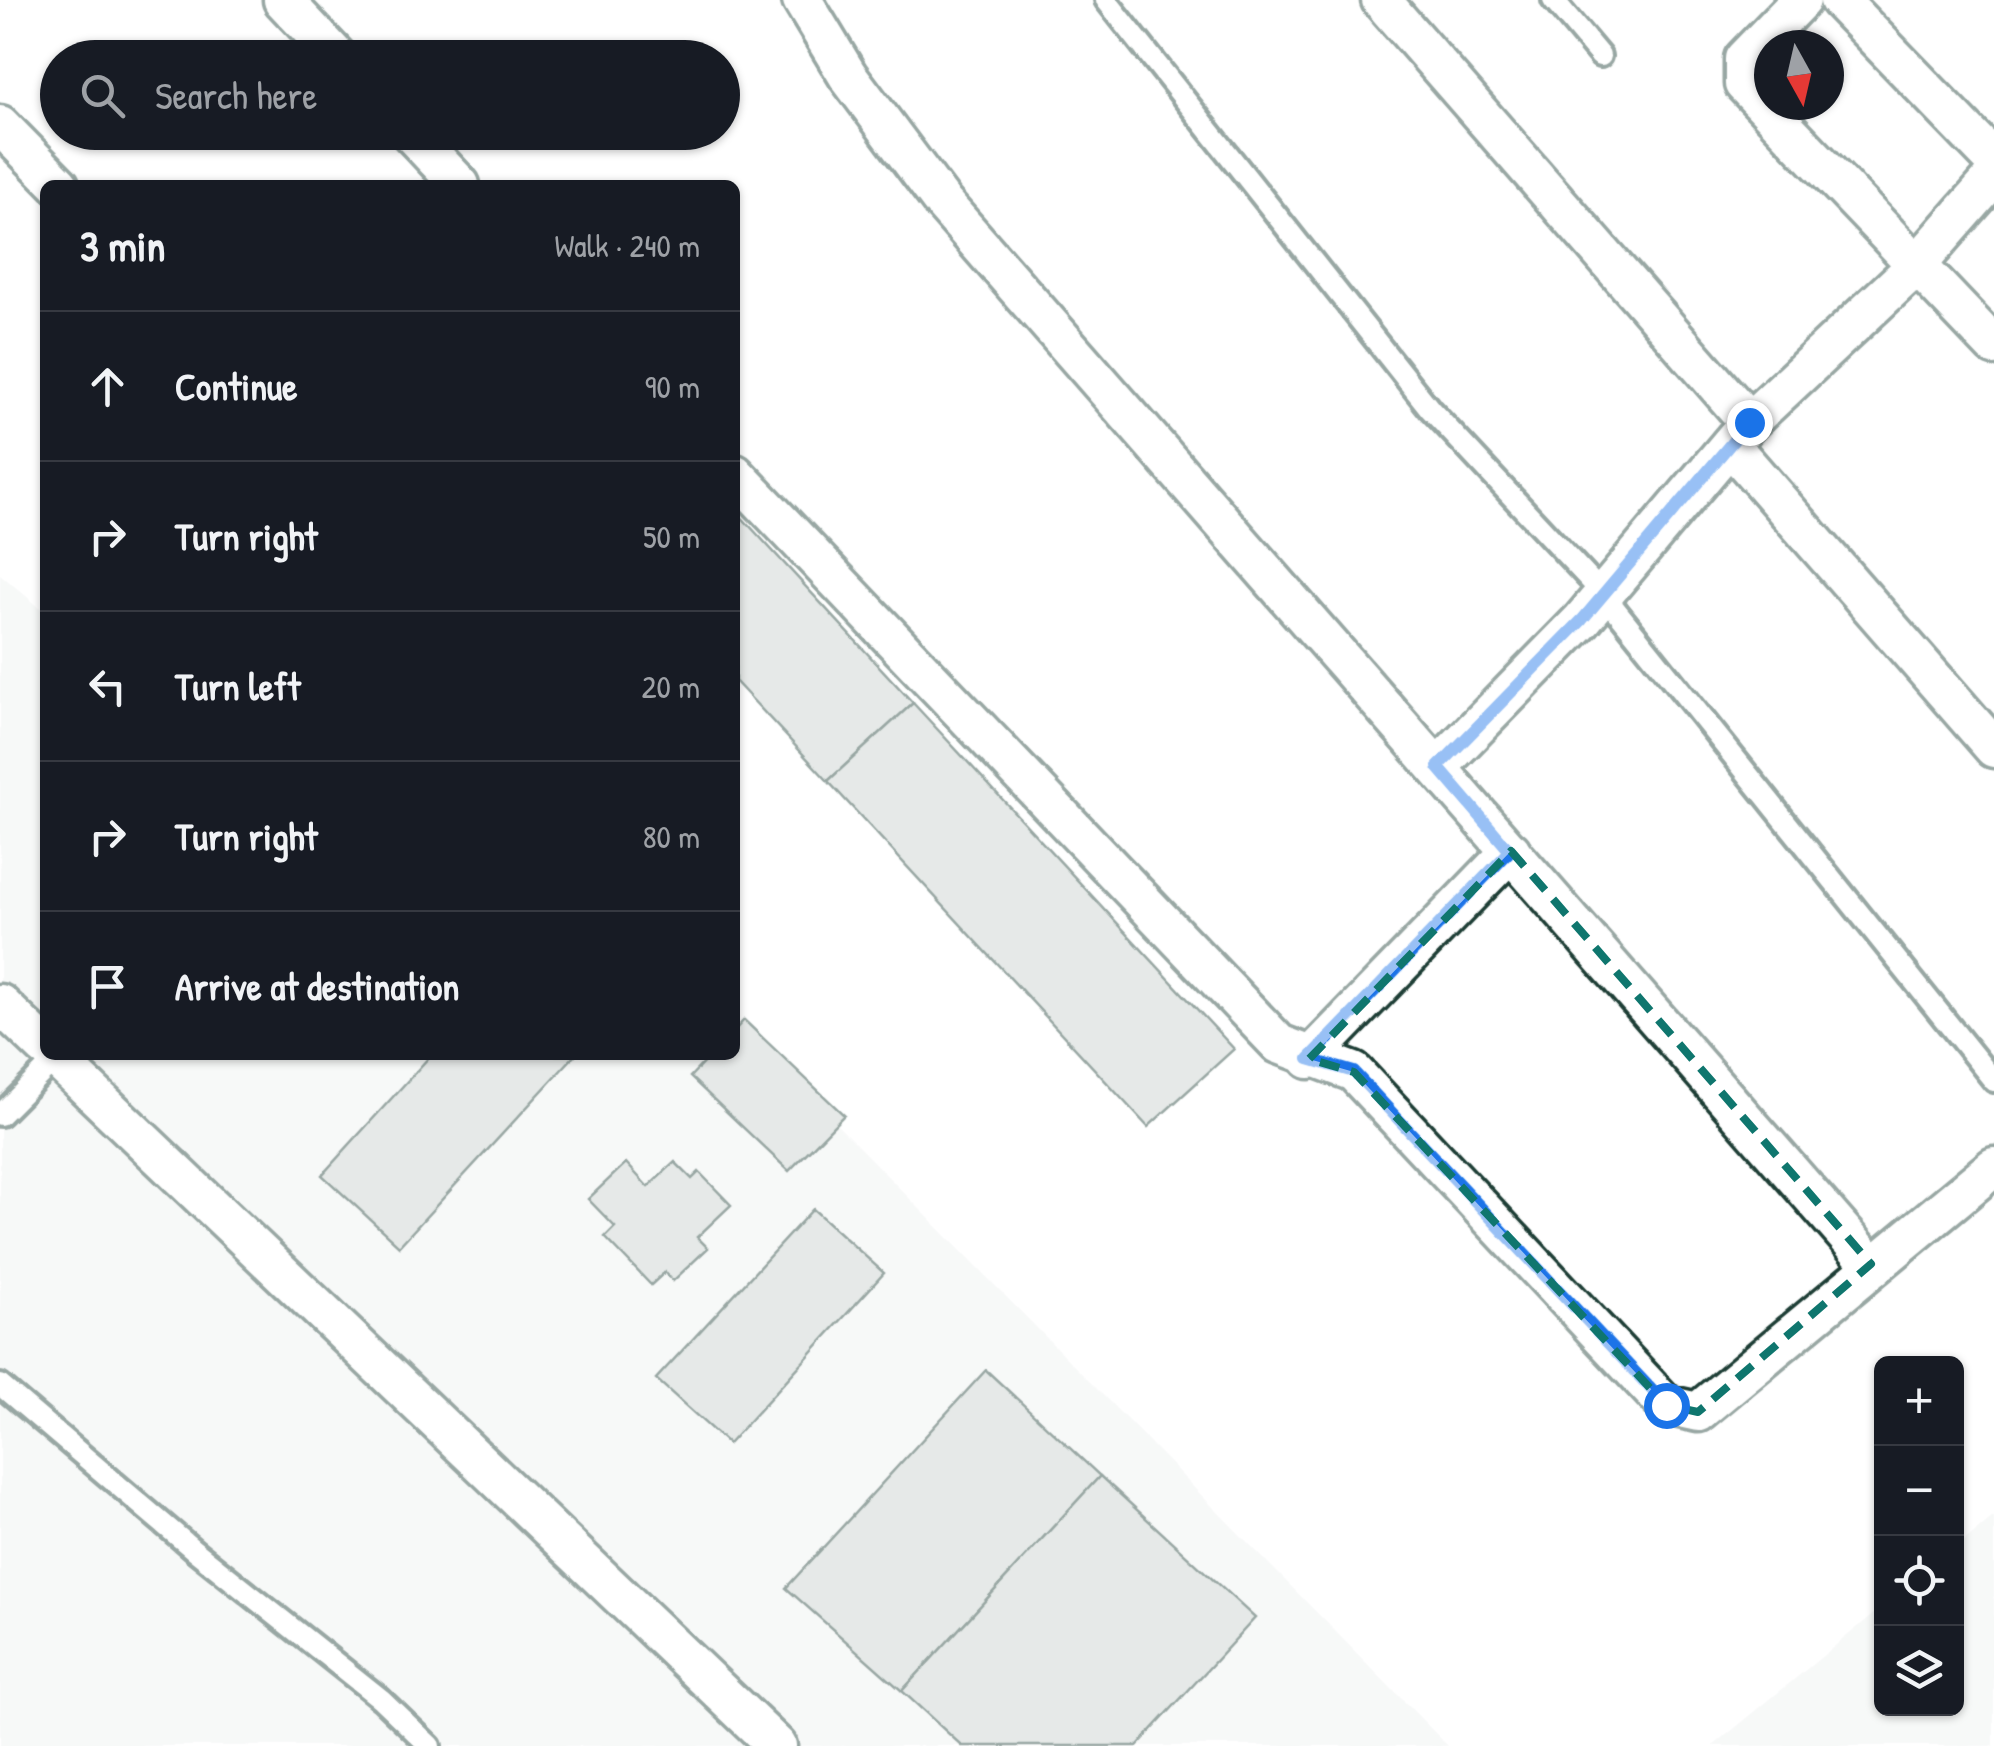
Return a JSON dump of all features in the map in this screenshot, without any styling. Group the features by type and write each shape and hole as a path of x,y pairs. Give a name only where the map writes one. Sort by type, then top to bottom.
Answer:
{"street":[{"path":"283,0 321,40"},
{"path":"802,0 848,76 943,203 1871,1264"},
{"path":"1381,0 1994,748"},
{"path":"1801,0 1744,58 1744,84 1994,346"},
{"path":"1839,0 1994,160"},
{"path":"0,125 53,180"},
{"path":"427,150 455,180"},
{"path":"1438,767 1604,595 1739,433 1915,267 1994,177"},
{"path":"740,479 1279,1044 1309,1059 1354,1072 1666,1405 1698,1412 1871,1264 1994,1167"},
{"path":"1309,1059 1510,851"},
{"path":"0,1004 40,1042"},
{"path":"59,1060 777,1746"}],"lane":[{"path":"1106,0 1430,409 1604,595 1994,1082"},
{"path":"1553,0 1600,56"},
{"path":"0,1115 46,1060"},
{"path":"0,1385 194,1550 381,1698 430,1746"}],"highlighted area":[{"path":"1511,851 1871,1264 1698,1412 1666,1405 1354,1072 1309,1059"}],"shaded area":[{"path":"0,574 40,608 40,1060 740,1060 740,1026 1448,1746 0,1746"},
{"path":"1994,1516 1994,1746 1713,1746 1874,1614 1874,1716 1964,1716 1964,1541"}],"building":[{"path":"740,515 913,703 828,781 740,686"},
{"path":"913,703 1234,1049 1148,1127 828,781"},
{"path":"744,1020 844,1115 789,1171 690,1077 706,1060 740,1060 740,1024"},
{"path":"426,1060 570,1060 399,1246 322,1175"},
{"path":"675,1162 692,1179 699,1172 731,1205 697,1237 708,1248 673,1281 665,1272 651,1285 605,1237 615,1227 588,1199 626,1163 648,1187"},
{"path":"813,1209 884,1273 728,1444 656,1379"},
{"path":"986,1370 1100,1476 902,1691 786,1588"},
{"path":"1100,1476 1255,1618 1137,1746 962,1746 902,1691"}],"route":[{"path":"1666,1405 1354,1072 1309,1059 1510,851 1438,767 1582,620 1749,422"}]}
